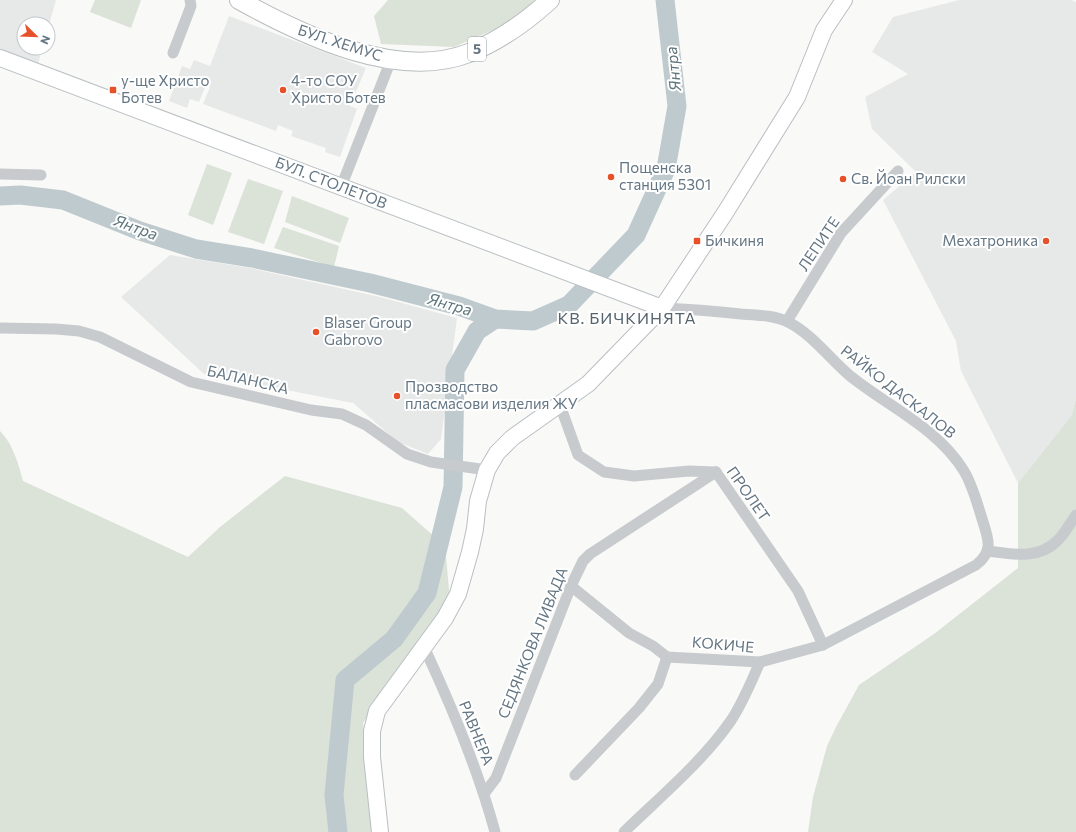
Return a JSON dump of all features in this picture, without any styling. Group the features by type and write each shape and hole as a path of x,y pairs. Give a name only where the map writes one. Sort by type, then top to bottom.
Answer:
{"main road":[{"name":"БУЛ. ХЕМУС","path":"247,2 275,20 312,36 368,55 388,67 439,60 468,53 507,35 550,0"},
{"path":"380,832 372,757 372,731 377,710 445,618 458,594 475,529 479,469 512,438 588,384 662,308 725,213 797,97 824,30 844,0"},
{"name":"БУЛ. СТОЛЕТОВ","path":"0,58 662,308"}],"street":[{"path":"173,54 191,6 190,0"},
{"path":"342,187 388,67"},
{"name":"ЛЕПИТЕ","path":"787,321 841,233 898,171"},
{"path":"0,174 41,175"},
{"name":"РАЙКО ДАСКАЛОВ","path":"662,308 764,316 787,321 816,342 851,376 901,411 954,456 965,473 976,500 987,536 988,551"},
{"name":"БАЛАНСКА","path":"0,328 56,328 79,331 100,337 191,382 311,410 342,414 366,425 407,454 438,463 479,469"},
{"name":"ПРОЛЕТ","path":"560,405 578,455 604,472 634,476 689,471 716,472 798,591 823,645"},
{"name":"СЕДЯНКОВА ЛИВАДА","path":"484,794 496,778 570,586 583,561 590,554 716,472"},
{"path":"760,662 823,645 976,565 984,559 988,551 1022,555 1046,551 1058,541 1076,515"},
{"path":"570,586 628,633 653,646 667,657 658,684 639,708 575,775"},
{"name":"РАВНЕРА","path":"424,647 438,676 484,794 495,832"},
{"name":"КОКИЧЕ","path":"624,832 680,778 730,722 747,693 760,662 667,657"}],"shaded area":[{"path":"0,0 56,0 51,16 16,16 16,56 40,56 38,65 0,51"},
{"path":"95,0 141,0 131,28 90,12"},
{"path":"388,0 534,0 530,5 500,27 454,47 381,44 374,16"},
{"name":"Мехатроника","path":"959,0 1071,0 1076,2 1076,398 1072,415 1018,483 961,371 956,341 883,200 916,172 872,129 865,97 908,74 872,52 893,17"},
{"name":"4-то СОУ Христо Ботев","path":"229,16 366,68 350,106 357,109 340,157 325,152 326,148 291,136 293,131 278,125 276,131 203,104 210,87 206,85 199,102 190,99 187,108 169,101 182,66 190,69 194,60 210,66"},
{"path":"207,164 232,173 213,225 188,215"},
{"path":"248,179 283,191 264,244 228,232"},
{"path":"292,196 349,218 340,243 285,222"},
{"path":"283,227 339,246 334,267 274,248"},
{"path":"170,255 250,268 380,297 457,318 441,439 428,454 398,442 353,403 204,374 121,297"},
{"path":"1076,398 1076,832 808,832 813,797 827,746 859,685 934,634 1018,568 1018,483 1072,415"},
{"path":"0,431 5,436 12,448 23,481 188,557 220,527 285,476 402,508 445,546 450,600 363,723 380,832 0,832"}],"waterway":[{"name":"Янтра","path":"0,196 20,195 63,200 140,231 196,249 252,258 370,283 459,306 495,319 533,321 569,305 636,235 666,169 677,106 665,0"},
{"path":"338,832 334,795 345,680 394,639 427,593 453,487 455,370 477,331 495,319"}],"place":[{"name":"у-ще Христо Ботев","path":"113,90"},
{"name":"4-то СОУ Христо Ботев","path":"283,90"},
{"name":"Пощенска станция 5301","path":"611,177"},
{"name":"Св. Йоан Рилски","path":"843,179"},
{"name":"Бичкиня","path":"697,241"},
{"name":"Мехатроника","path":"1046,241"},
{"name":"Blaser Group Gabrovo","path":"316,332"},
{"name":"Прозводство пласмасови изделия ЖУ","path":"397,396"}],"district":[{"name":"КВ. БИЧКИНЯТА","path":"627,318"}]}
